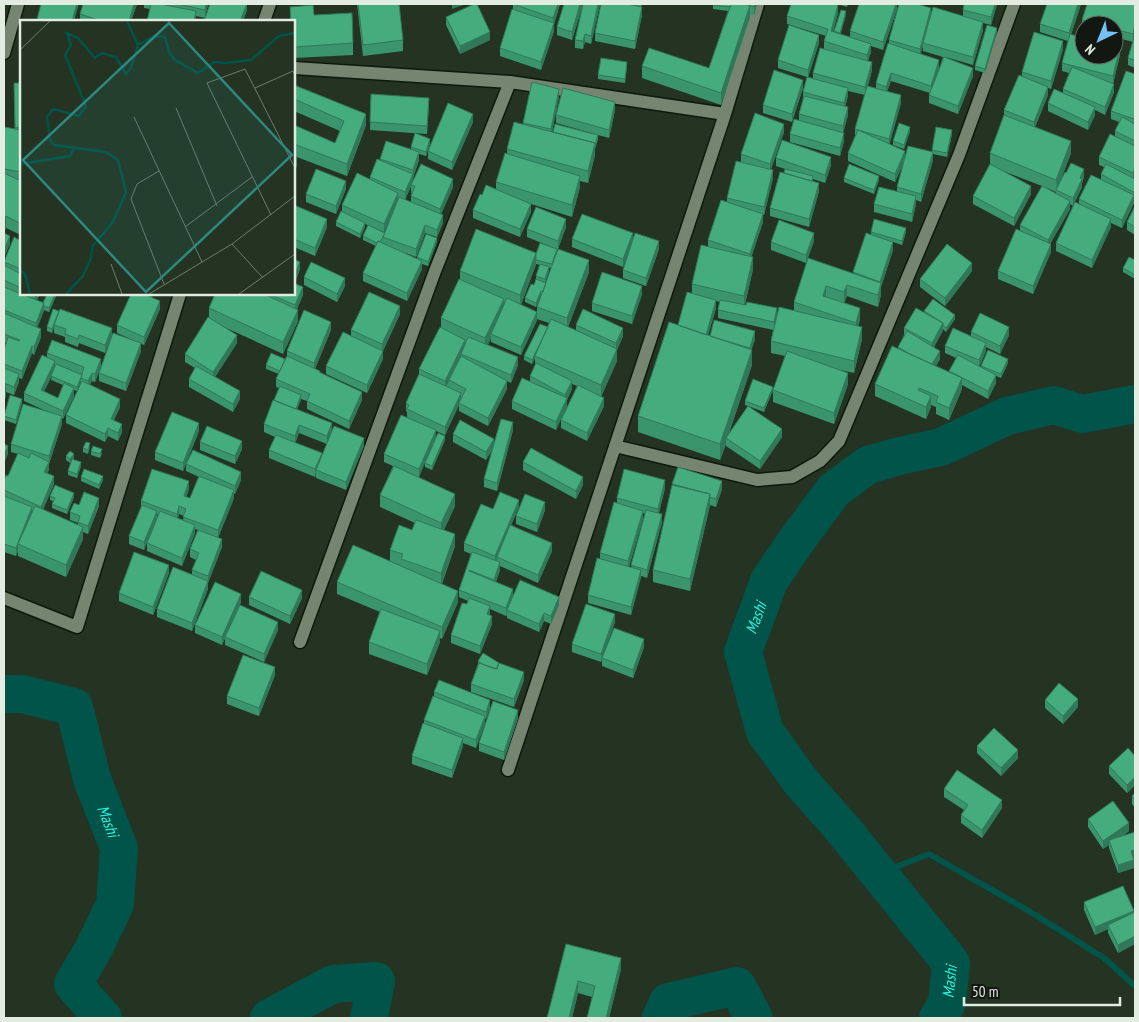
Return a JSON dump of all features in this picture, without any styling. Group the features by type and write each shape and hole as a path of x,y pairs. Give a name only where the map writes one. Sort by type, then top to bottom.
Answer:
{"street":[{"path":"4,53 18,4"},
{"path":"264,20 270,4"},
{"path":"508,770 724,114 758,4"},
{"path":"615,446 757,480 792,477 820,461 838,441 959,154 1014,4"},
{"path":"295,68 510,82 724,114"},
{"path":"300,642 434,271 510,82"},
{"path":"4,598 77,627 180,295"}],"building":[{"path":"41,4 77,4 72,20 37,19"},
{"path":"83,4 134,4 129,20 99,20 80,14"},
{"path":"151,4 196,11 194,20 147,20"},
{"path":"178,4 206,4 205,10"},
{"path":"210,4 247,4 240,20 204,20"},
{"path":"358,4 399,4 403,40 363,45"},
{"path":"477,4 490,32 460,46 446,17"},
{"path":"513,4 558,4 553,18"},
{"path":"564,4 580,4 572,32 557,27"},
{"path":"583,4 598,4 591,36 585,34 583,41 575,40"},
{"path":"601,4 627,4 642,7 635,41 595,33"},
{"path":"713,4 731,4 730,7"},
{"path":"731,4 750,5 721,93 642,66 649,48 709,68"},
{"path":"791,4 838,5 831,31 871,44 867,55 824,41 828,29 787,16"},
{"path":"859,4 896,4 883,42 850,31"},
{"path":"899,4 917,4 931,8 920,49 889,40"},
{"path":"964,4 995,4 991,17 963,10"},
{"path":"1047,4 1078,4 1069,33 1040,24"},
{"path":"1087,4 1135,4 1133,34 1124,32 1124,15 1084,15"},
{"path":"313,5 314,15 352,13 353,43 295,47 295,20 291,20 290,7"},
{"path":"933,7 983,22 973,57 923,43"},
{"path":"512,9 554,23 541,62 500,48"},
{"path":"841,10 846,11 840,33 834,31"},
{"path":"789,25 819,35 808,70 778,60"},
{"path":"987,25 997,28 985,69 975,66"},
{"path":"1034,32 1063,41 1051,81 1022,72"},
{"path":"1070,34 1074,35 1074,65 1116,65 1113,76 1062,63"},
{"path":"1135,34 1135,60 1128,58"},
{"path":"888,43 939,60 931,86 891,73 886,87 876,83"},
{"path":"820,48 872,62 865,87 813,73"},
{"path":"944,57 973,68 958,106 929,95"},
{"path":"601,58 627,62 625,79 598,75"},
{"path":"1072,67 1114,84 1105,107 1063,89"},
{"path":"774,70 803,80 792,114 763,105"},
{"path":"1126,71 1135,74 1134,119 1111,111"},
{"path":"1019,75 1048,87 1034,122 1004,110"},
{"path":"807,77 848,88 844,103 803,92"},
{"path":"532,82 559,89 551,129 523,123"},
{"path":"14,83 20,83 20,127 15,128"},
{"path":"295,85 366,114 347,164 295,144 295,125 335,143 344,121 295,99"},
{"path":"867,86 901,95 889,139 855,129"},
{"path":"563,88 615,102 609,130 556,115"},
{"path":"1054,89 1095,107 1088,122 1048,103"},
{"path":"371,94 429,98 427,126 370,122"},
{"path":"804,96 848,107 843,126 799,114"},
{"path":"448,103 473,114 452,162 428,151"},
{"path":"755,113 784,124 770,164 741,154"},
{"path":"1004,115 1071,141 1056,180 990,153"},
{"path":"1122,117 1135,124 1135,141 1115,131"},
{"path":"794,119 844,133 840,148 790,134"},
{"path":"514,122 595,143 588,171 507,149"},
{"path":"899,123 910,127 904,145 893,141"},
{"path":"555,124 598,135 595,145 595,143 553,132"},
{"path":"4,127 20,130 20,172 4,169"},
{"path":"936,127 952,130 947,153 932,150"},
{"path":"858,130 905,151 895,174 848,153"},
{"path":"415,133 430,139 426,152 411,147"},
{"path":"1110,134 1135,146 1135,168 1133,173 1099,157"},
{"path":"782,140 831,157 825,175 776,158"},
{"path":"386,141 419,152 413,170 380,159"},
{"path":"908,146 933,152 921,194 897,187"},
{"path":"505,153 580,176 572,205 496,182"},
{"path":"377,159 413,174 405,192 370,177"},
{"path":"736,161 773,170 764,207 727,198"},
{"path":"1071,163 1084,169 1080,178 1082,179 1073,198 1056,190"},
{"path":"421,164 453,179 440,209 411,196 415,186 411,185"},
{"path":"849,164 879,176 874,190 844,178"},
{"path":"990,164 1031,186 1014,218 973,196"},
{"path":"1106,164 1135,179 1135,193 1101,174"},
{"path":"316,169 346,181 336,206 306,194"},
{"path":"785,169 813,176 812,181 784,173"},
{"path":"780,172 819,183 809,219 770,208"},
{"path":"4,173 20,181 20,223 6,216 4,221"},
{"path":"357,173 398,193 384,224 342,205"},
{"path":"1091,175 1134,195 1122,220 1079,199"},
{"path":"486,185 531,204 520,229 473,210"},
{"path":"1042,186 1070,201 1048,240 1020,225"},
{"path":"879,187 916,196 912,214 874,204"},
{"path":"399,197 443,215 437,230 425,225 416,249 383,237"},
{"path":"721,200 763,214 750,254 708,240"},
{"path":"1075,202 1111,219 1092,260 1056,243"},
{"path":"295,205 327,219 315,248 295,239"},
{"path":"1135,206 1135,227 1127,222"},
{"path":"536,207 566,219 558,241 527,229"},
{"path":"341,211 365,223 360,234 336,222"},
{"path":"582,214 633,233 623,259 572,239"},
{"path":"874,219 906,228 902,241 871,232"},
{"path":"779,220 814,233 806,255 771,242"},
{"path":"368,225 385,233 380,242 378,241 377,243 363,236"},
{"path":"476,229 536,253 520,295 460,271"},
{"path":"1016,229 1051,244 1033,286 998,271"},
{"path":"4,233 10,236 4,250"},
{"path":"635,233 659,241 646,278 623,270"},
{"path":"866,233 893,242 880,282 853,272"},
{"path":"426,234 437,238 428,262 417,257"},
{"path":"14,237 20,240 20,269 4,262"},
{"path":"378,241 422,261 407,293 363,273"},
{"path":"540,243 557,249 552,264 536,260"},
{"path":"947,244 972,263 945,298 920,279"},
{"path":"701,245 753,257 744,296 692,284"},
{"path":"558,249 589,260 567,318 537,307"},
{"path":"1129,257 1135,260 1135,275 1123,268"},
{"path":"808,258 881,283 878,295 847,285 844,292 826,286 823,296 860,308 856,323 794,302"},
{"path":"295,260 300,262 295,274"},
{"path":"311,262 345,278 337,294 304,277"},
{"path":"540,264 549,267 545,279 536,276"},
{"path":"4,265 20,273 20,288 4,280"},
{"path":"602,272 642,286 632,316 592,303"},
{"path":"459,279 504,299 485,338 441,318"},
{"path":"536,279 546,283 536,303 525,298 531,284 534,285"},
{"path":"295,283 303,287 295,305 271,295 295,295"},
{"path":"4,287 44,303 36,323 4,310"},
{"path":"369,292 400,306 382,344 351,330"},
{"path":"687,292 716,300 706,335 678,325"},
{"path":"47,295 55,295 49,308 44,306 43,303"},
{"path":"131,295 146,295 160,301 144,337 117,325"},
{"path":"215,295 266,295 298,310 283,342 209,308"},
{"path":"507,298 537,312 521,347 491,334"},
{"path":"933,299 955,315 946,328 943,323 924,311"},
{"path":"720,300 746,305 747,302 777,308 774,322 718,310"},
{"path":"779,307 862,327 854,361 771,341"},
{"path":"916,308 943,323 932,343 904,328"},
{"path":"53,309 59,311 52,329 47,327"},
{"path":"60,309 112,328 105,345 79,335 78,339 65,334 66,329 54,325"},
{"path":"583,309 623,328 616,343 576,325"},
{"path":"304,310 331,322 314,363 287,351"},
{"path":"4,313 41,329 22,371 4,364 4,350 8,337 20,340 4,334"},
{"path":"980,313 1009,327 1000,346 971,332"},
{"path":"208,317 237,335 213,372 185,354"},
{"path":"551,319 617,349 601,385 535,356"},
{"path":"714,320 755,331 750,348 710,336"},
{"path":"669,322 752,350 720,444 638,416"},
{"path":"540,324 548,327 532,360 524,356"},
{"path":"440,327 465,340 445,381 419,369"},
{"path":"953,328 986,343 979,360 945,346"},
{"path":"907,331 940,351 932,364 898,347"},
{"path":"343,332 383,351 367,385 326,366"},
{"path":"113,333 141,343 126,383 99,373"},
{"path":"468,337 518,357 511,375 461,354"},
{"path":"52,340 101,359 95,374 92,373 88,381 81,378 84,367 47,353"},
{"path":"892,346 962,378 949,408 936,402 938,396 919,388 918,390 931,396 926,407 875,384"},
{"path":"988,350 1008,359 1001,374 981,366"},
{"path":"787,351 848,373 834,413 773,390"},
{"path":"271,353 285,359 280,371 266,365"},
{"path":"42,355 55,361 41,390 58,398 64,383 74,388 63,411 24,393"},
{"path":"958,355 996,375 988,391 949,371"},
{"path":"287,356 362,392 349,421 307,401 310,394 276,379"},
{"path":"461,356 507,381 488,418 459,403 466,389 449,380"},
{"path":"536,363 572,381 565,395 530,376"},
{"path":"56,364 82,375 77,387 51,376"},
{"path":"196,366 240,391 233,404 189,379"},
{"path":"4,368 19,374 14,387 4,383"},
{"path":"419,374 461,393 445,427 407,409 409,405 406,403"},
{"path":"522,378 567,398 556,422 512,401"},
{"path":"753,379 773,387 764,408 745,401"},
{"path":"82,381 120,399 111,419 122,424 118,433 108,428 105,434 66,415"},
{"path":"578,385 604,398 587,433 561,420"},
{"path":"280,386 301,395 296,409 274,400"},
{"path":"10,395 22,399 16,420 4,416"},
{"path":"273,400 332,423 327,436 299,425 295,436 264,424"},
{"path":"23,404 62,416 49,456 11,444"},
{"path":"748,406 782,429 760,461 726,438"},
{"path":"172,412 199,423 183,463 155,452"},
{"path":"401,415 436,430 419,469 384,454"},
{"path":"501,419 513,422 497,483 484,479"},
{"path":"460,420 494,439 486,452 453,434"},
{"path":"207,426 242,441 235,456 200,442"},
{"path":"334,426 364,438 346,482 316,470"},
{"path":"438,433 445,436 432,466 425,463"},
{"path":"276,435 322,453 315,469 269,450"},
{"path":"86,442 90,443 88,450 83,448"},
{"path":"4,444 8,446 4,456"},
{"path":"93,446 102,449 100,454 91,451"},
{"path":"531,448 583,477 576,491 523,462"},
{"path":"193,450 241,472 235,486 186,464"},
{"path":"70,451 74,454 70,459 66,456"},
{"path":"18,453 29,458 31,453 49,462 44,472 54,476 41,507 4,490 4,480 6,475 8,476"},
{"path":"72,459 81,462 77,474 68,471"},
{"path":"394,466 455,494 441,523 380,495"},
{"path":"678,467 722,481 716,499 710,497 710,494 672,484"},
{"path":"84,469 103,476 99,485 81,477"},
{"path":"152,469 189,481 184,496 190,498 199,476 234,490 218,530 183,517 186,509 179,506 177,514 141,501"},
{"path":"624,469 665,480 658,509 617,498"},
{"path":"55,485 74,493 67,510 52,504 55,498 50,496"},
{"path":"672,485 710,494 690,579 653,570"},
{"path":"84,492 99,498 88,526 78,522 80,516 70,512 74,503 79,505"},
{"path":"500,492 519,500 495,556 464,543 481,504 493,509"},
{"path":"525,494 545,502 537,524 516,516"},
{"path":"4,496 32,507 16,548 4,544"},
{"path":"614,502 643,511 628,561 600,553"},
{"path":"142,505 157,511 144,542 129,536"},
{"path":"35,506 83,527 66,565 18,544"},
{"path":"646,510 662,514 647,570 631,565"},
{"path":"160,511 195,525 182,558 147,543"},
{"path":"416,520 455,534 441,573 401,559 403,554 390,550 399,525 412,530"},
{"path":"510,525 552,543 538,575 497,557"},
{"path":"198,530 222,539 208,576 192,570 199,553 190,549"},
{"path":"353,545 458,591 442,627 337,582"},
{"path":"134,552 169,565 153,607 119,593"},
{"path":"472,552 500,562 494,580 469,571 513,589 506,608 459,590"},
{"path":"597,558 641,570 631,607 588,595"},
{"path":"173,567 208,581 192,623 157,609"},
{"path":"261,571 302,590 290,616 249,597"},
{"path":"520,580 559,597 551,616 544,613 539,624 507,610"},
{"path":"215,582 241,594 222,637 195,625"},
{"path":"469,598 490,606 487,614 492,616 480,646 451,635 462,603 467,604"},
{"path":"586,604 615,614 601,654 572,644"},
{"path":"240,605 278,622 264,654 225,637"},
{"path":"381,609 440,631 427,664 369,642"},
{"path":"614,628 644,639 633,670 602,658"},
{"path":"483,653 499,663 496,669 478,661"},
{"path":"243,655 275,667 259,708 227,696"},
{"path":"479,663 497,669 499,663 524,672 514,699 471,684"},
{"path":"439,680 490,700 486,712 434,692"},
{"path":"1059,683 1078,699 1063,716 1045,700"},
{"path":"433,696 485,716 476,740 424,720"},
{"path":"493,701 518,710 504,752 479,743"},
{"path":"423,723 463,738 452,770 412,756"},
{"path":"994,728 1018,750 1001,768 977,746"},
{"path":"1128,748 1135,756 1135,777 1127,785 1109,766"},
{"path":"957,770 1002,800 982,830 961,815 968,805 944,789"},
{"path":"1113,801 1129,823 1103,841 1088,819"},
{"path":"1135,832 1135,850 1131,851 1134,860 1118,865 1109,840"},
{"path":"1123,886 1134,911 1095,927 1084,902"},
{"path":"1135,912 1135,936 1118,945 1108,925"},
{"path":"566,944 621,958 606,1018 587,1018 595,986 578,981 569,1018 547,1018"}],"waterway":[{"name":"Mashi","path":"938,1018 947,1003 951,963 841,827 802,783 765,732 743,652 769,581 834,490 868,465 941,447 1007,416 1054,405 1082,414 1135,404"},
{"name":"Mashi","path":"4,694 22,694 74,707 92,779 119,848 115,904 94,948 73,984 103,1018"},
{"path":"878,874 929,854 1029,911 1104,958 1135,986"},
{"name":"Mashi","path":"269,1018 333,984 376,981 369,1018"},
{"name":"Mashi","path":"661,1018 668,1002 737,986 754,1018"}]}
